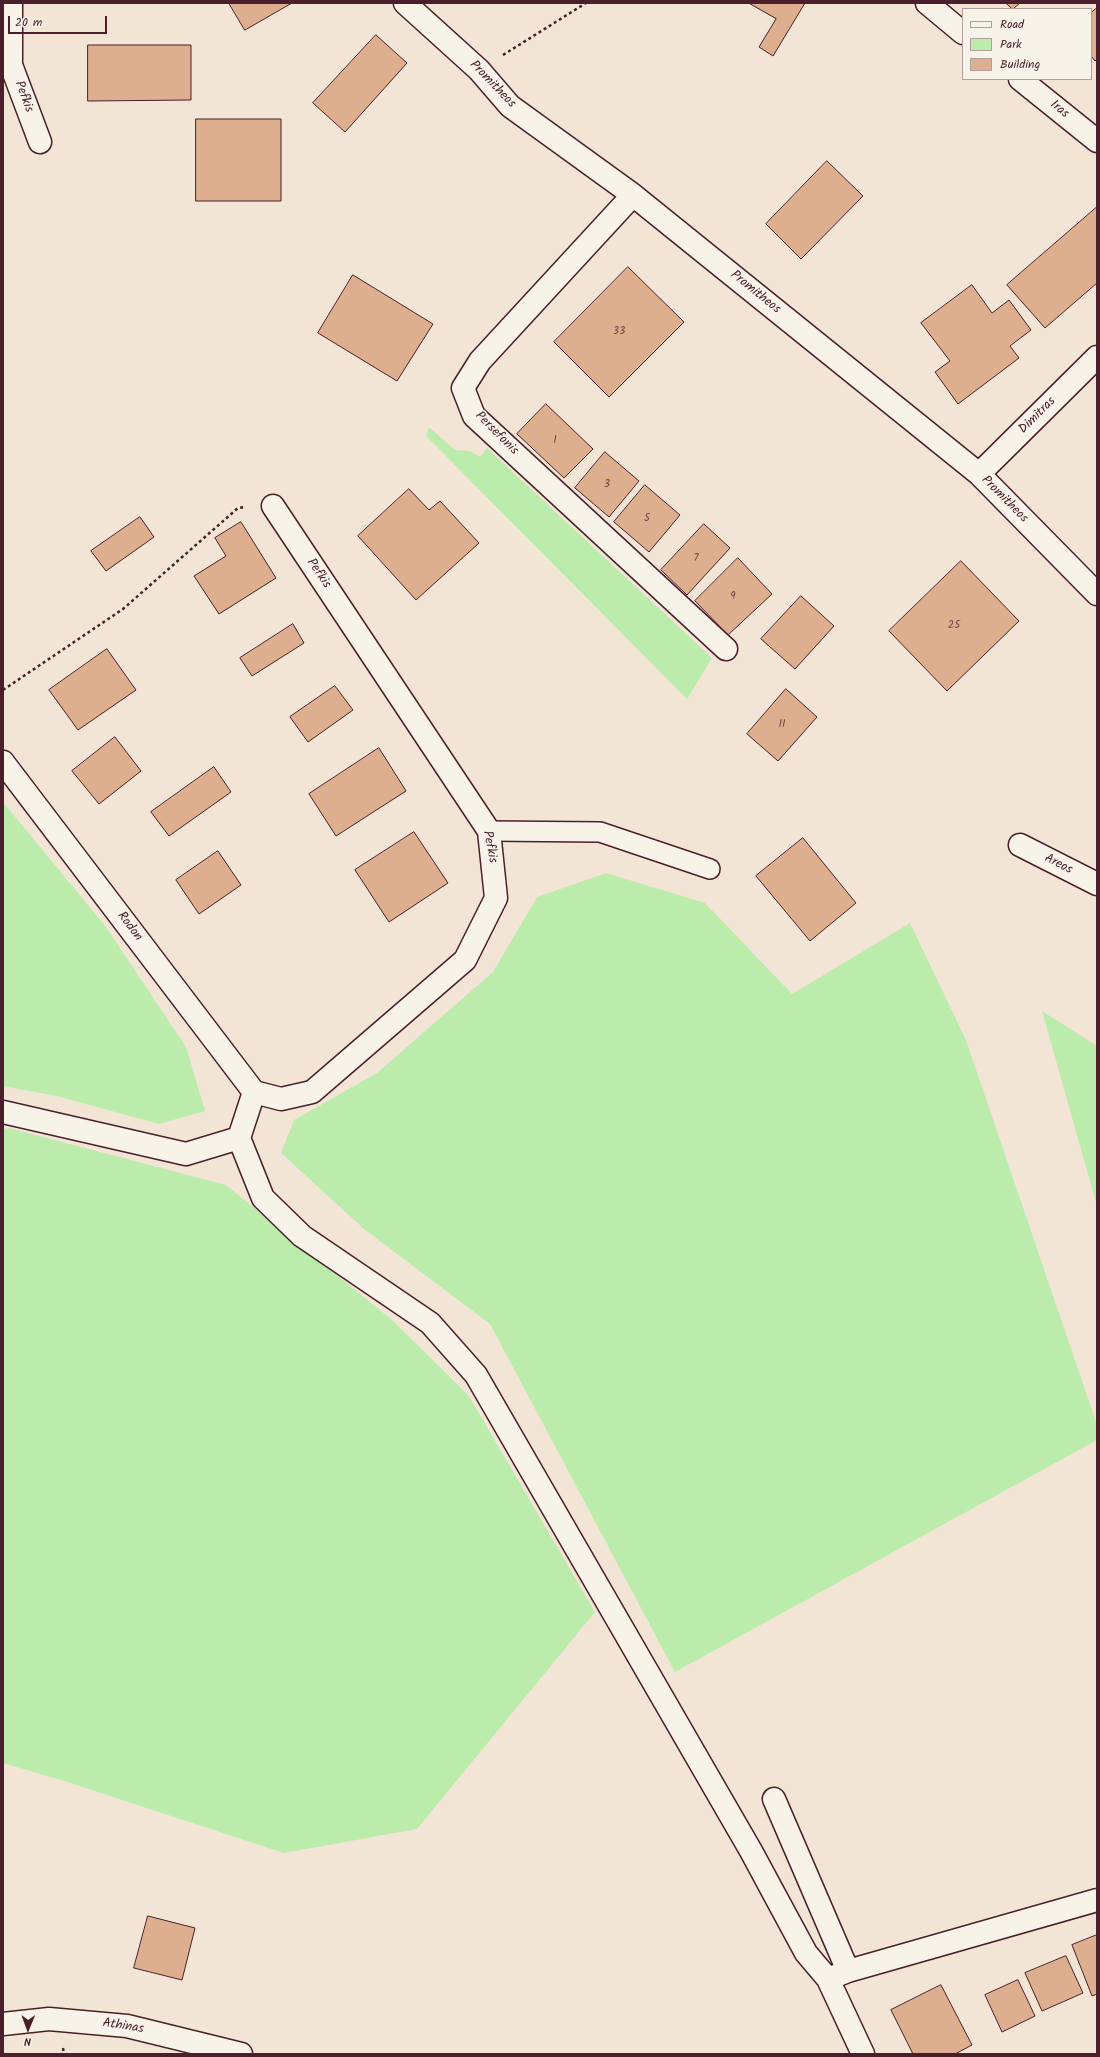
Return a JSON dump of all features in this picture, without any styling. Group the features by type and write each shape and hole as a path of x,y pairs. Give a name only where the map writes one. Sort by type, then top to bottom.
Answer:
{"street":[{"name":"Pefkis","path":"11,3 12,65 40,142"},
{"name":"Promitheos","path":"405,3 479,70 510,106 633,195 979,474 1097,594"},
{"path":"926,3 962,31"},
{"name":"Iras","path":"1021,80 1097,141"},
{"name":"Persefonis","path":"633,195 480,361 463,388 474,416 726,649"},
{"name":"Dimitras","path":"979,474 1097,357"},
{"name":"Pefkis","path":"254,1092 281,1099 312,1092 465,960 496,898 489,831 273,506"},
{"name":"Rodon","path":"3,762 254,1092"},
{"name":"Areos","path":"1020,845 1097,884"},
{"path":"254,1092 239,1138 263,1198 302,1236 430,1323 476,1375 751,1851 806,1953 828,1979 863,2054"},
{"path":"3,1112 186,1154 239,1138"},
{"path":"774,1799 848,1971"},
{"path":"828,1979 848,1971 1097,1900"},
{"name":"Athinas","path":"3,2024 49,2019 127,2026 241,2054"}],"lane":[{"path":"489,831 600,832 710,869"}],"path":[{"path":"479,70 586,3"},
{"path":"3,690 123,609 238,508 273,506"}],"green space":[{"path":"429,427 455,450 470,451 480,457 487,448 712,658 687,699 426,436"},
{"path":"3,802 106,927 186,1047 205,1111 159,1124 57,1096 3,1086"},
{"path":"606,873 705,903 792,994 910,923 966,1040 1097,1425 1097,1440 675,1672 490,1324 364,1229 281,1153 294,1120 377,1073 493,972 537,897"},
{"path":"1042,1011 1097,1046 1097,1206"},
{"path":"9,1128 226,1185 392,1320 469,1396 595,1612 417,1829 284,1853 61,1780 3,1763 3,1129"}],"building":[{"path":"229,3 292,3 245,30"},
{"path":"749,3 805,3 773,56 759,47 776,19"},
{"path":"1006,3 1020,3 1014,8 1012,8"},
{"path":"1097,8 1097,59 1095,61 1092,57 1092,12"},
{"path":"376,35 407,63 345,132 313,103"},
{"path":"88,45 191,45 191,100 88,101"},
{"path":"196,119 281,119 281,201 196,201"},
{"path":"827,161 863,196 801,259 766,224"},
{"path":"1097,207 1097,283 1045,328 1007,285"},
{"path":"628,267 684,322 609,397 554,342"},
{"path":"353,275 433,324 397,381 318,333"},
{"path":"972,285 992,313 1009,300 1031,330 1010,346 1019,358 958,404 935,372 950,361 921,323"},
{"path":"546,404 593,449 564,478 517,434"},
{"path":"605,452 639,481 609,517 575,488"},
{"path":"645,485 680,515 649,552 614,522"},
{"path":"409,489 429,510 440,501 479,543 416,600 358,536"},
{"path":"140,517 154,537 106,571 91,551"},
{"path":"241,522 276,578 219,614 194,576 226,556 215,538"},
{"path":"704,524 730,548 687,595 661,570"},
{"path":"738,558 772,594 728,635 695,601"},
{"path":"961,561 1019,621 947,691 889,631"},
{"path":"801,596 834,626 795,669 761,639"},
{"path":"293,624 304,643 252,676 240,658"},
{"path":"107,649 136,690 78,730 49,690"},
{"path":"335,686 353,710 308,742 290,717"},
{"path":"786,689 817,717 778,761 747,734"},
{"path":"115,737 141,771 99,804 72,771"},
{"path":"379,748 406,791 336,836 309,794"},
{"path":"214,767 231,792 169,836 151,812"},
{"path":"414,832 448,883 389,922 355,870"},
{"path":"803,838 856,903 810,941 756,876"},
{"path":"218,851 241,885 199,914 176,880"},
{"path":"148,1916 195,1928 182,1980 134,1968"},
{"path":"1097,1935 1097,1994 1092,1996 1072,1945"},
{"path":"1066,1956 1083,1993 1042,2011 1025,1973"},
{"path":"1018,1980 1035,2016 1002,2032 985,1995"},
{"path":"941,1985 972,2045 955,2054 913,2054 891,2010"}]}
